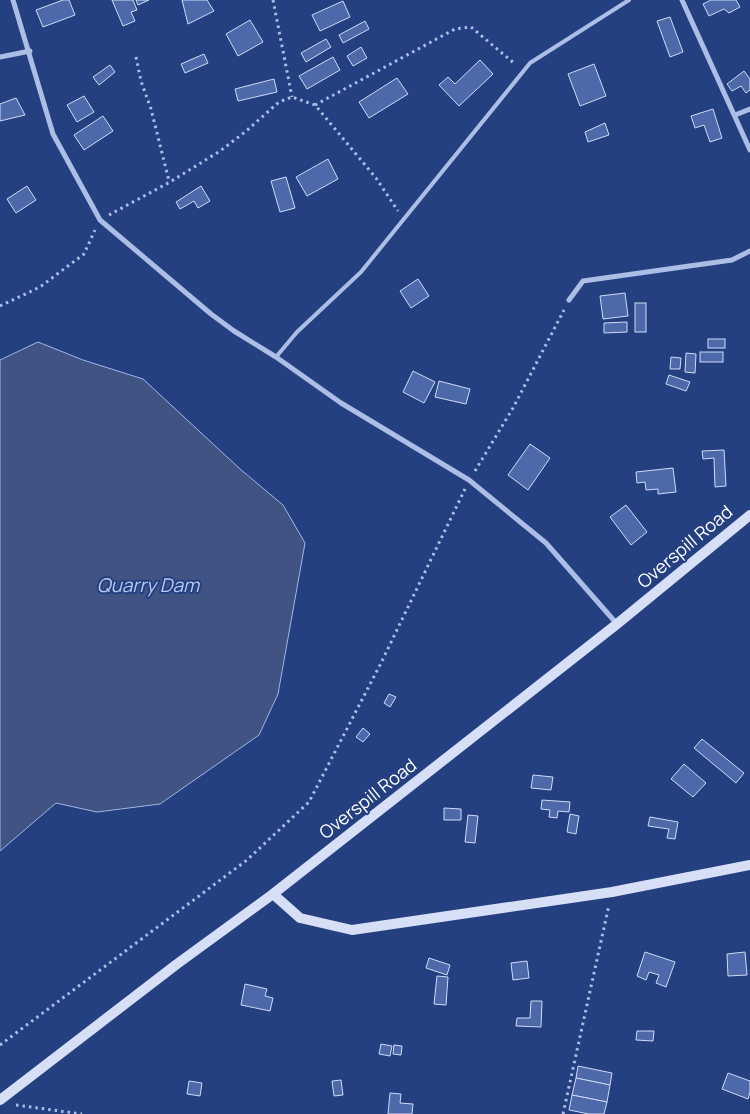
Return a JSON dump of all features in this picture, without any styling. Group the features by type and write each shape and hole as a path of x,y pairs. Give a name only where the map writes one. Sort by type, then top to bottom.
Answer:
{"street":[{"path":"13,0 30,51 53,134 100,220 211,314 341,403 469,480 546,543 617,624"},
{"path":"682,0 750,150"},
{"path":"0,58 30,51"},
{"path":"735,115 750,109"},
{"path":"569,300 583,281 732,260 750,251"},
{"name":"Overspill Road","path":"0,1100 177,964 273,894 617,624 750,515"},
{"path":"273,894 300,918 352,930 612,892 750,865"}],"lane":[{"path":"276,357 297,332 361,272 530,63 629,0"}],"path":[{"path":"273,0 292,96"},
{"path":"314,105 455,29 471,27 509,58 522,72"},
{"path":"136,57 170,182"},
{"path":"0,306 40,287 84,254 100,220 170,182 220,151 245,132 278,102 292,96 314,105 376,178 403,218"},
{"path":"0,1045 247,860 308,802 381,663 469,480 513,408 569,300"},
{"path":"563,1114 612,892"},
{"path":"14,1105 82,1114"}],"water":[{"name":"Quarry Dam","path":"38,342 83,360 143,379 240,469 283,505 305,543 278,694 259,735 160,804 97,812 56,803 0,851 0,360"}],"building":[{"path":"63,0 69,0 75,15 43,27 36,10"},
{"path":"112,0 133,0 137,10 131,12 135,21 123,26"},
{"path":"136,0 149,0 138,5"},
{"path":"182,0 207,0 214,11 188,24"},
{"path":"711,0 736,0 740,7 729,13 724,9 709,16 703,4"},
{"path":"343,1 350,17 320,31 312,15"},
{"path":"670,17 683,52 670,57 657,21"},
{"path":"250,20 263,42 238,56 226,34"},
{"path":"365,21 369,29 343,43 339,35"},
{"path":"326,39 331,47 306,62 301,53"},
{"path":"361,47 367,58 353,66 347,56"},
{"path":"204,54 208,63 185,73 181,64"},
{"path":"333,57 340,70 307,89 299,76"},
{"path":"480,60 493,74 459,106 439,85 448,77 455,84"},
{"path":"594,64 606,96 580,106 568,74"},
{"path":"110,65 115,72 99,85 93,77"},
{"path":"744,71 750,79 750,90 746,93 741,86 732,91 727,84"},
{"path":"397,78 408,94 369,118 359,102"},
{"path":"274,79 277,92 238,101 235,89"},
{"path":"84,96 94,112 77,122 67,105"},
{"path":"16,98 25,115 0,121 0,104"},
{"path":"713,109 722,138 710,142 704,125 695,128 691,116"},
{"path":"103,116 113,131 84,150 74,135"},
{"path":"605,123 609,135 588,142 585,132"},
{"path":"328,159 338,179 307,196 296,177"},
{"path":"286,177 295,208 280,212 271,181"},
{"path":"27,186 36,200 16,213 7,199"},
{"path":"201,186 210,201 198,208 194,201 180,209 176,202"},
{"path":"418,279 429,296 411,308 400,291"},
{"path":"625,293 628,316 603,319 600,296"},
{"path":"635,303 646,303 646,332 635,332"},
{"path":"627,322 627,332 604,333 604,323"},
{"path":"708,339 725,339 725,348 708,348"},
{"path":"700,352 723,352 723,362 700,362"},
{"path":"686,353 696,354 695,373 685,372"},
{"path":"671,357 681,358 680,369 670,369"},
{"path":"413,371 435,382 424,403 403,392"},
{"path":"669,375 690,382 686,391 666,384"},
{"path":"439,381 470,389 466,404 435,397"},
{"path":"530,444 550,458 528,490 508,475"},
{"path":"724,450 726,486 715,487 714,458 703,459 702,451"},
{"path":"673,468 676,492 658,494 658,489 646,490 645,482 637,483 636,472"},
{"path":"626,505 647,532 631,545 610,517"},
{"path":"389,694 396,697 390,707 384,703"},
{"path":"363,728 370,734 363,742 356,737"},
{"path":"702,739 744,773 736,783 694,748"},
{"path":"684,764 706,783 693,797 671,779"},
{"path":"533,775 553,777 551,790 531,788"},
{"path":"542,800 570,802 569,812 558,811 557,818 549,817 550,810 541,809"},
{"path":"444,808 461,809 461,820 444,820"},
{"path":"570,814 579,816 576,834 567,832"},
{"path":"468,815 478,816 475,843 465,842"},
{"path":"650,817 678,822 675,839 667,838 669,829 648,826"},
{"path":"645,952 675,962 666,987 656,983 659,975 649,972 646,980 637,976"},
{"path":"745,952 747,975 728,976 727,954"},
{"path":"429,958 450,965 447,975 426,968"},
{"path":"527,961 529,978 513,980 511,963"},
{"path":"437,976 448,977 446,1005 434,1004"},
{"path":"245,984 267,989 265,996 273,998 270,1011 241,1005"},
{"path":"531,1001 542,1001 541,1027 516,1026 517,1018 530,1018"},
{"path":"637,1031 654,1031 653,1041 636,1040"},
{"path":"381,1044 392,1046 390,1056 379,1054"},
{"path":"394,1045 402,1046 401,1055 393,1054"},
{"path":"578,1066 612,1073 610,1085 576,1078"},
{"path":"728,1073 750,1081 748,1099 722,1089"},
{"path":"576,1078 610,1085 607,1102 572,1095"},
{"path":"341,1080 343,1095 334,1096 332,1081"},
{"path":"189,1081 202,1083 200,1096 187,1094"},
{"path":"390,1093 401,1094 400,1103 413,1104 412,1114 388,1114"},
{"path":"572,1095 607,1102 604,1114 589,1114 569,1110"}]}
